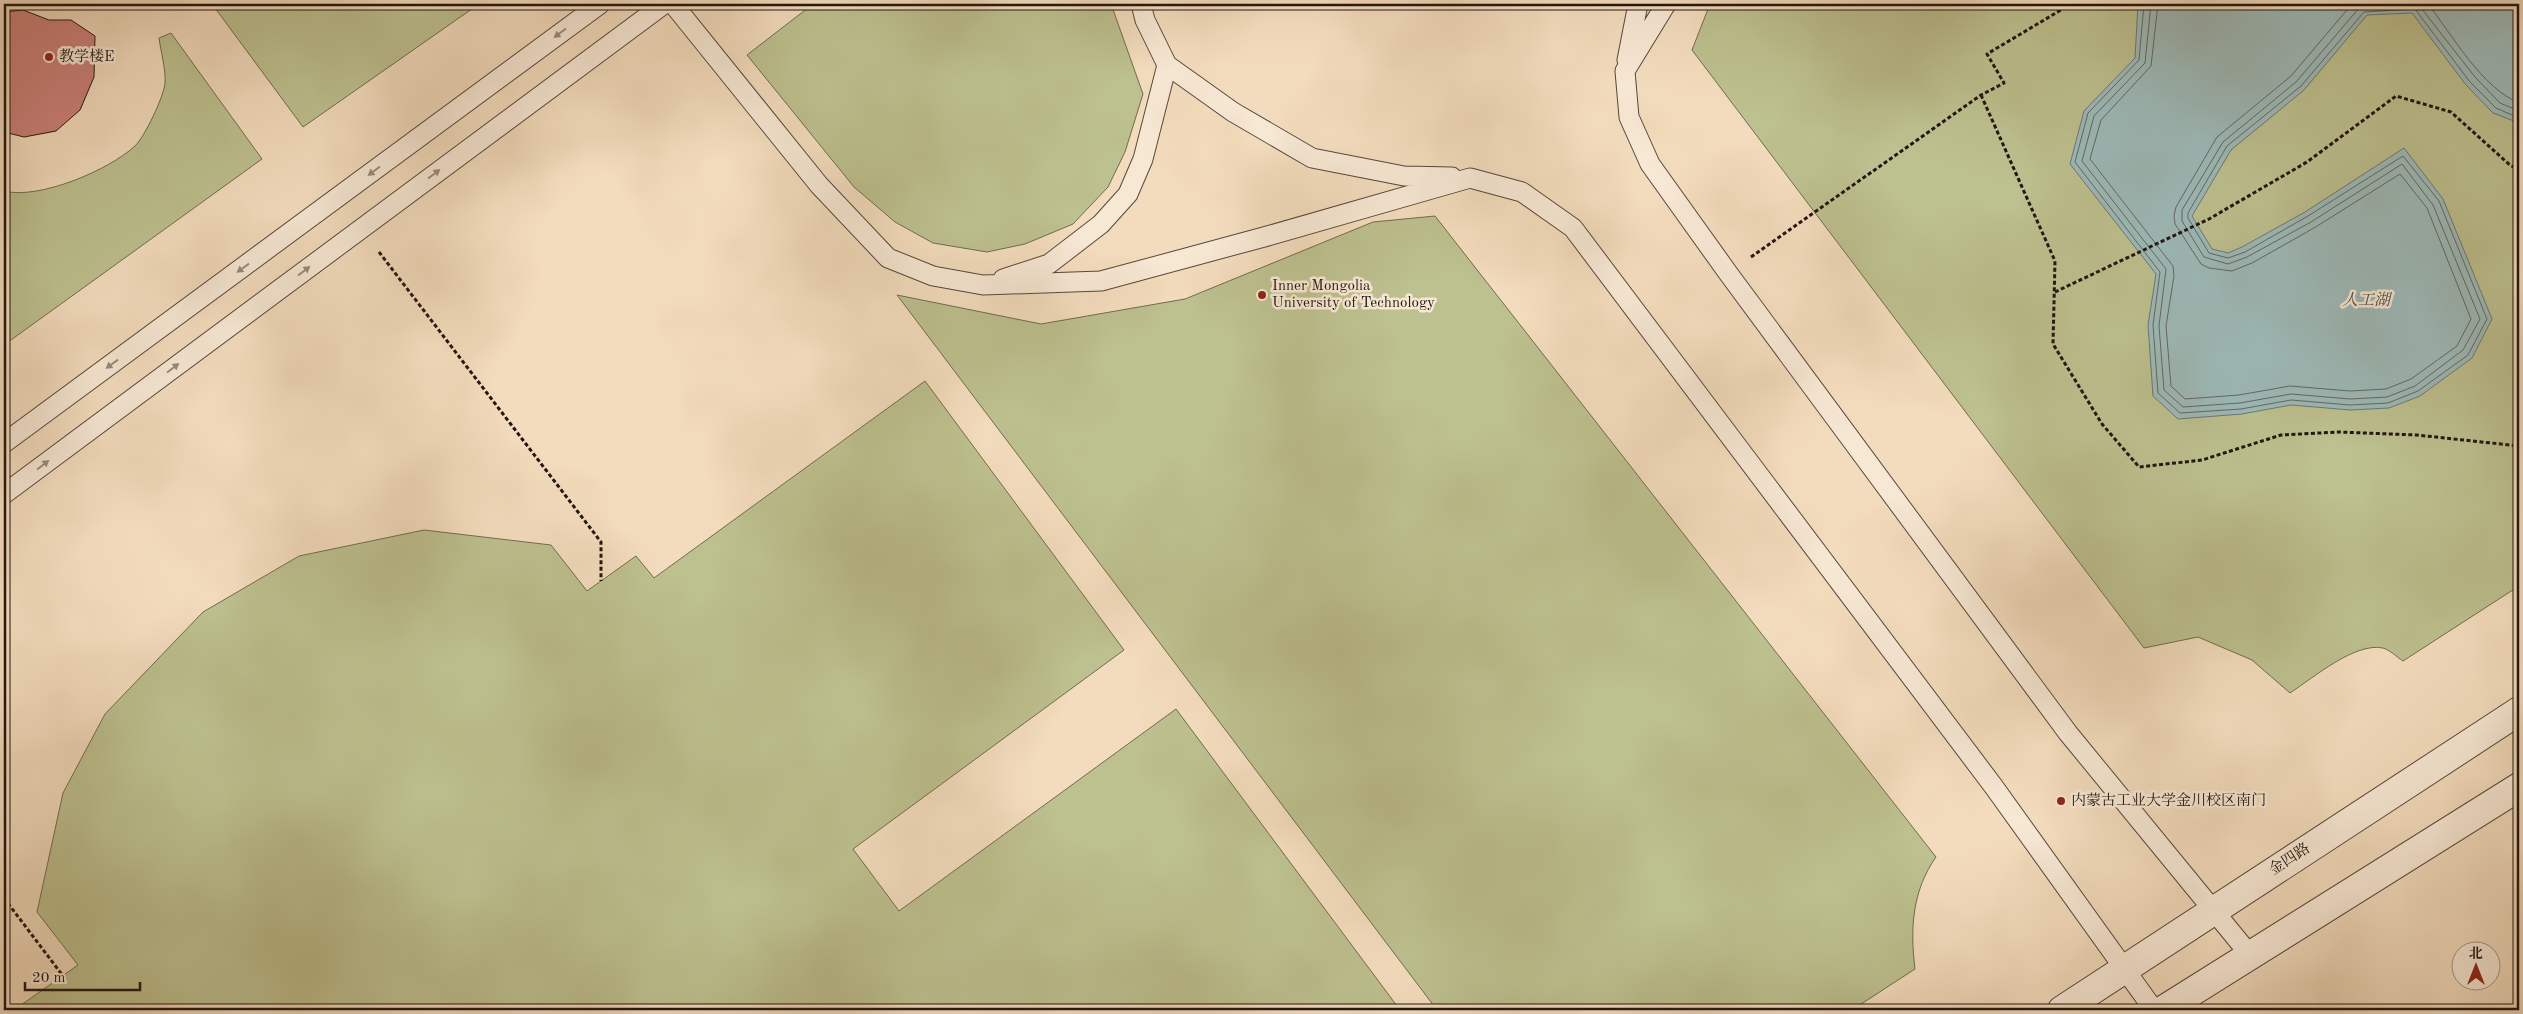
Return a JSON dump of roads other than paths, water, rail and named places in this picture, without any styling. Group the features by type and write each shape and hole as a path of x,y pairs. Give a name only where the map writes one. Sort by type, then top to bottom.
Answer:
{"street":[{"name":"金四路","path":"2062,1010 2519,711"},
{"path":"2164,1010 2519,787"}],"lane":[{"path":"4,443 600,4"},
{"path":"4,494 664,4"},
{"path":"673,4 819,185 888,258 933,276 983,285 1101,281 1264,238 1470,178"},
{"path":"1140,4 1145,20 1167,65 1233,112 1312,158 1404,176 1470,178 1522,192 1573,228 1994,787 2154,1010"},
{"path":"1638,4 1625,71 1629,117 1650,164 1728,273 2068,733 2250,955"},
{"path":"1625,71 1666,4"},
{"path":"983,285 1049,264 1101,224 1128,194 1143,158 1167,65"}],"water":[{"name":"人工湖","path":"2138,4 2519,4 2519,123 2493,113 2466,85 2412,13 2367,15 2304,90 2231,150 2192,216 2212,249 2228,253 2305,212 2404,148 2443,199 2492,319 2472,358 2420,396 2389,408 2350,410 2291,405 2242,414 2178,419 2153,396 2148,325 2156,274 2070,164 2084,111 2135,58"}],"place":[{"name":"教学楼E","path":"49,57"},
{"name":"Inner Mongolia University of Technology","path":"1262,295"},
{"name":"内蒙古工业大学金川校区南门","path":"2061,801"}]}
